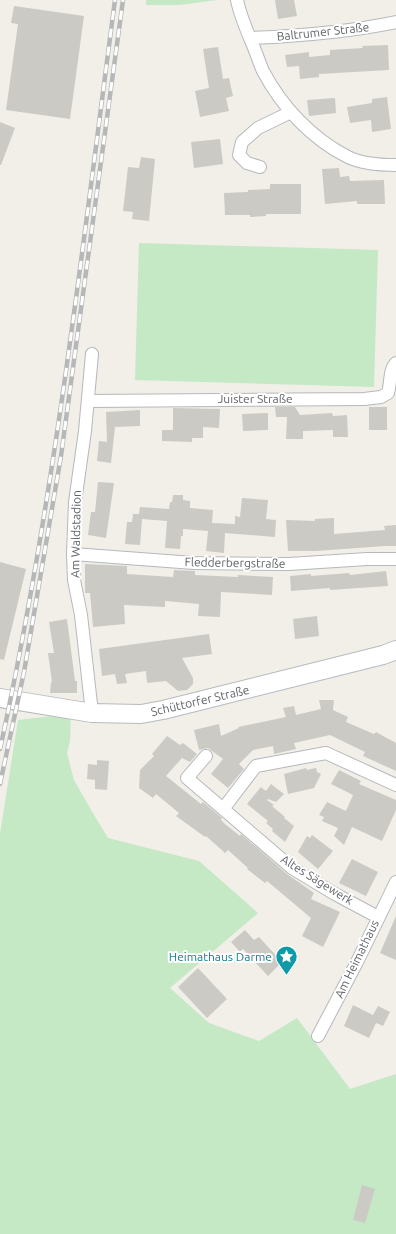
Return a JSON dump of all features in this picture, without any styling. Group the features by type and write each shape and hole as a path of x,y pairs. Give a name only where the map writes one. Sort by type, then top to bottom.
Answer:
{"main road":[{"name":"Schüttorfer Straße","path":"0,698 92,713 141,714 163,710 376,657 396,650"}],"street":[{"path":"237,0 243,23 263,71 280,99 291,112 320,139 349,158 377,165 396,165"},
{"name":"Baltrumer Straße","path":"250,38 324,33 372,27 396,22"},
{"path":"260,167 247,163 239,155 242,142 258,128 291,112"},
{"name":"Am Waldstadion","path":"92,354 85,431 75,502 73,554 74,580 86,650 92,713"},
{"name":"Juister Straße","path":"88,401 364,399 381,397 388,393 391,369 396,363"},
{"name":"Fledderbergstraße","path":"73,554 194,563 241,564 288,564 367,559 396,559"},
{"path":"222,809 256,766 326,753 396,785"},
{"name":"Altes Sägewerk","path":"206,756 187,778 292,868 335,894 378,917"},
{"name":"Am Heimathaus","path":"318,1036 357,962 396,882"}],"green space":[{"path":"146,0 217,0 180,5 146,5"},
{"path":"139,243 378,250 374,387 135,380"},
{"path":"71,714 70,741 67,753 74,780 108,838 199,861 258,913 170,988 209,1023 259,1041 297,1018 350,1089 396,1074 396,1234 0,1234 0,834 18,720"}],"building":[{"path":"275,0 294,0 297,16 278,19"},
{"path":"14,6 84,16 70,119 6,110 18,24 11,23"},
{"path":"388,45 389,70 319,74 319,77 300,79 299,66 287,67 285,55 309,52 309,57 330,55 330,50 363,48 362,46"},
{"path":"218,47 223,79 229,78 233,96 226,98 229,111 200,117 195,91 209,88 203,49"},
{"path":"387,97 391,129 372,132 371,120 350,123 347,107 372,103 372,99"},
{"path":"335,98 336,113 309,116 307,100"},
{"path":"0,122 15,128 1,165 0,165"},
{"path":"220,139 223,164 194,168 191,142"},
{"path":"141,157 155,159 149,221 132,219 133,212 123,211 128,167 139,168"},
{"path":"339,168 340,177 349,176 350,181 384,180 385,204 357,204 357,201 325,204 322,169"},
{"path":"270,184 301,184 301,214 266,214 266,216 250,217 250,215 225,215 224,193 270,189"},
{"path":"275,407 295,407 300,415 332,413 333,416 347,415 348,437 333,437 333,430 303,431 303,439 286,439 287,417 276,417"},
{"path":"369,407 387,407 387,430 369,430"},
{"path":"173,408 220,409 219,428 203,427 203,438 192,438 192,442 162,441 162,430 173,430"},
{"path":"140,410 140,426 115,427 111,463 97,461 99,441 107,442 106,412"},
{"path":"268,413 268,430 243,431 242,414"},
{"path":"98,482 114,483 106,538 88,535 91,512 95,512"},
{"path":"173,495 183,495 183,500 190,501 190,508 213,510 212,523 235,524 235,516 240,517 242,498 268,500 266,519 276,520 275,537 225,533 224,553 206,551 208,531 183,529 180,549 165,548 167,521 142,519 140,545 125,544 127,522 132,522 133,514 139,514 140,507 169,509"},
{"path":"334,518 334,534 385,530 384,526 396,525 396,546 316,551 288,551 286,520 315,521 315,519"},
{"path":"0,562 26,569 4,660 0,659"},
{"path":"85,564 127,566 127,574 173,577 174,570 195,571 195,575 273,577 272,595 221,592 220,617 198,616 199,604 165,601 165,607 124,605 125,624 93,627 90,593 85,593"},
{"path":"386,571 388,586 291,591 290,576 349,573 350,575"},
{"path":"317,616 319,636 295,639 293,619"},
{"path":"67,619 75,681 77,681 77,693 50,693 52,682 48,653 54,653 49,622"},
{"path":"209,634 212,654 182,658 193,678 193,684 187,690 178,691 166,681 147,683 146,671 125,674 127,683 117,684 115,674 102,676 99,649"},
{"path":"319,700 334,700 333,710 348,717 346,722 374,734 376,732 396,743 396,771 363,756 365,752 330,735 294,743 296,749 274,754 273,746 253,750 239,764 244,769 228,788 211,774 223,759 208,748 199,750 194,730 219,724 221,736 239,728 238,727 286,717 283,708 294,706 296,715 321,709"},
{"path":"167,736 180,745 183,743 197,754 190,762 182,758 166,776 201,804 203,802 222,818 221,820 225,824 240,836 241,834 287,874 314,893 311,899 340,912 323,947 302,936 311,918 267,881 265,883 247,869 248,868 228,850 225,853 206,836 205,837 176,816 179,813 156,794 153,798 139,788 140,770 154,756 152,754"},
{"path":"97,760 109,761 107,790 95,789 95,780 87,779 88,764 97,765"},
{"path":"306,768 307,770 316,768 317,772 321,774 314,788 288,794 284,774"},
{"path":"339,770 361,781 359,784 396,800 396,810 382,841 352,827 344,845 334,836 338,828 322,821 324,817 319,815 327,802 346,811 353,795 331,784"},
{"path":"271,784 284,794 276,802 267,800 274,805 272,806 294,826 285,842 272,831 273,829 266,823 268,821 247,804 261,787 266,791"},
{"path":"312,835 333,851 318,869 298,852 307,836 310,838"},
{"path":"352,859 378,872 366,896 339,883"},
{"path":"396,916 396,960 380,953"},
{"path":"245,930 254,940 259,937 282,962 268,976 243,949 240,952 231,942"},
{"path":"198,968 227,999 207,1018 178,987"},
{"path":"353,1005 373,1015 378,1006 390,1012 383,1026 376,1023 369,1038 344,1026"},
{"path":"362,1185 375,1189 365,1223 353,1220"}],"railway":[{"path":"0,749 36,563 51,469 78,282 115,0"},
{"path":"0,784 24,672 61,456 123,0"}],"place":[{"name":"Heimathaus Darme","path":"287,976"}]}
